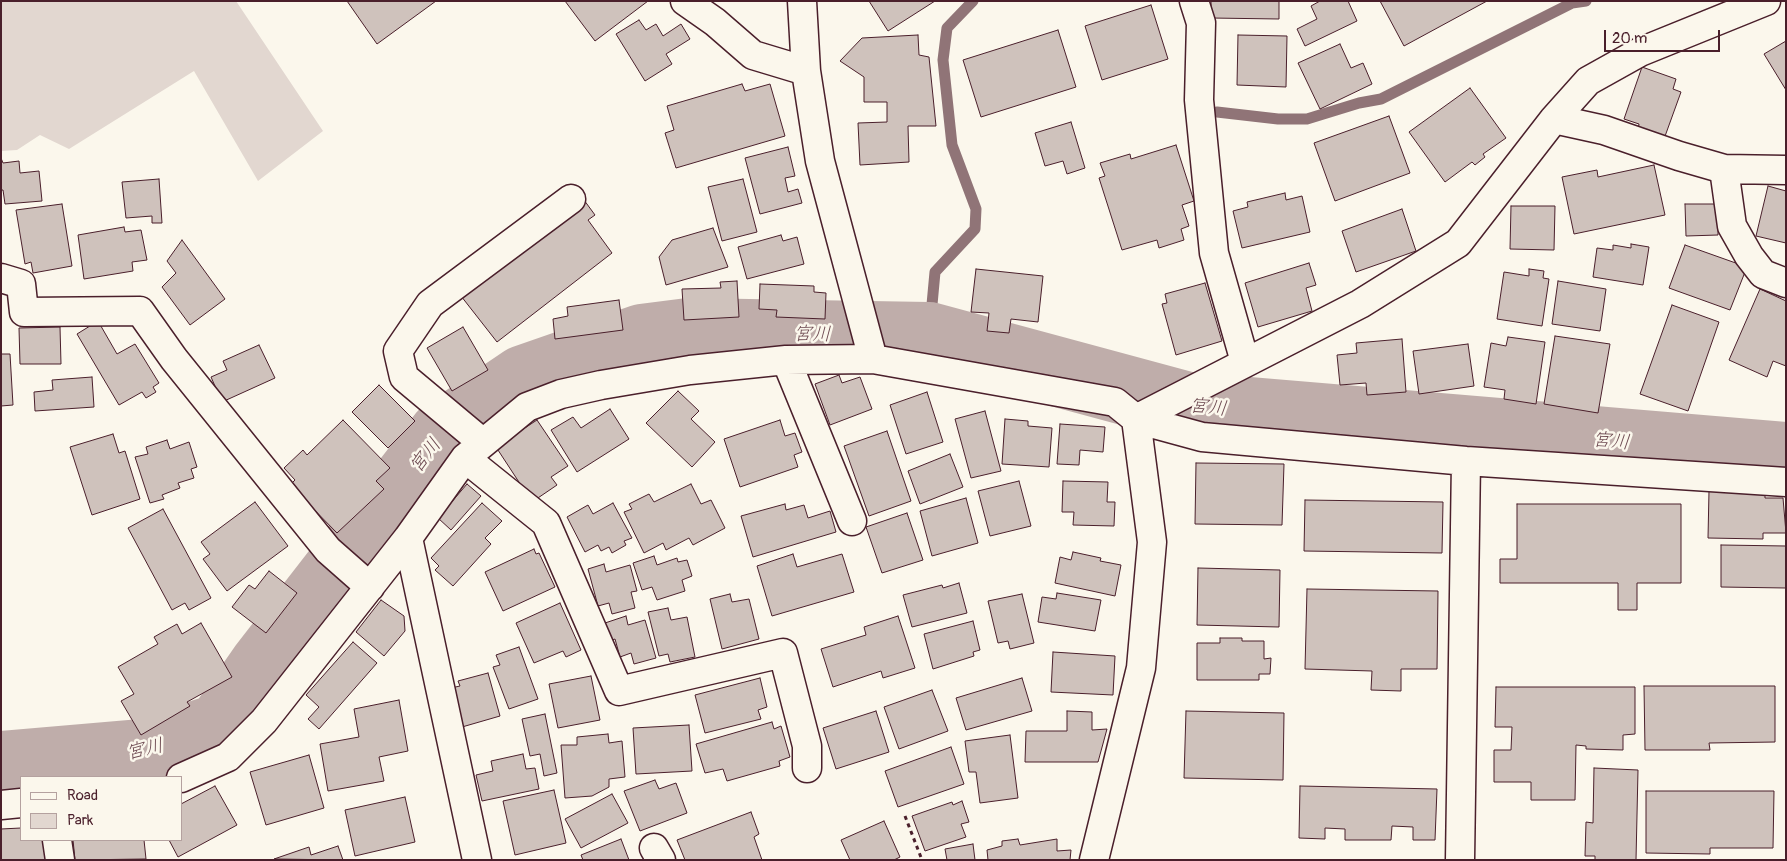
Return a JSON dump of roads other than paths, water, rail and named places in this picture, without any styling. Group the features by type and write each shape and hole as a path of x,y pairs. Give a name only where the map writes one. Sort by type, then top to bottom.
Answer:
{"street":[{"path":"685,1 715,22 754,55 806,70"},
{"path":"802,1 806,70 820,160 873,359"},
{"path":"1194,1 1201,23 1199,100 1214,253 1245,362"},
{"path":"1136,419 1360,304 1458,243 1554,119 1588,81 1640,52 1766,1"},
{"path":"1554,119 1604,130 1724,169 1786,170"},
{"path":"1724,169 1732,226 1749,256 1763,274 1786,283"},
{"path":"571,199 430,304 398,351 404,377 546,523 619,691 783,653 807,746 807,768"},
{"path":"1,278 21,284 24,312 140,311 174,358 328,550 370,587"},
{"path":"182,778 228,757 264,721 408,538 474,450 527,407 561,394 690,370 786,360 873,359 1115,402 1136,419 1202,437 1466,461 1786,482"},
{"path":"786,360 852,521"},
{"path":"1094,860 1141,668 1152,542 1136,419"},
{"path":"1460,860 1466,461"},
{"path":"408,538 477,860"},
{"path":"1,805 20,803"},
{"path":"57,841 60,860"}],"waterway":[{"path":"929,337 935,272 975,229 976,209 952,145 943,60 947,28 973,1"},
{"path":"1217,112 1278,119 1307,119 1359,103 1381,99 1572,3 1586,1"},
{"name":"宮川","path":"1,766 140,754 221,728 264,666 444,434 524,380 642,339 689,333 929,337 1188,407 1786,457"}]}
